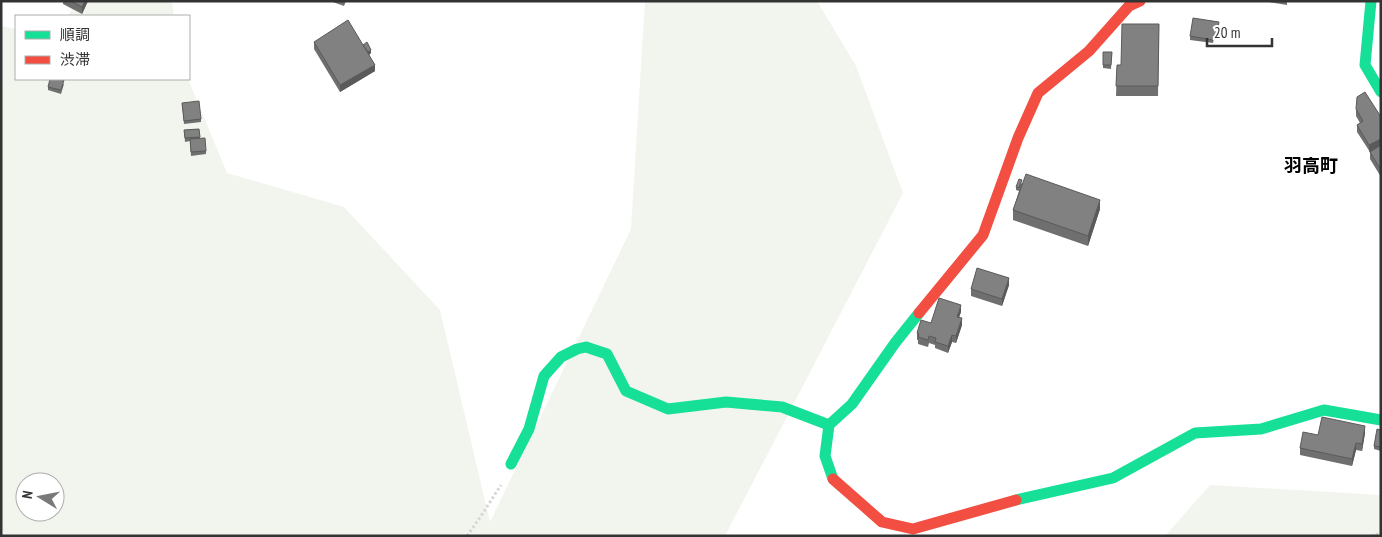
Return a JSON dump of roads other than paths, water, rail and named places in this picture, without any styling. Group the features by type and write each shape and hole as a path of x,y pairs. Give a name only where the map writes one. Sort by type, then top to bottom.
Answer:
{"street":[{"path":"1140,1 1129,6 1089,51 1038,93 1018,138 983,235 895,344 852,404 829,425 825,456 833,478 882,522 913,529 1034,495 1113,478 1195,433 1261,429 1324,410 1381,420"},
{"path":"1371,1 1365,65 1381,92"},
{"path":"511,464 529,428 544,376 561,357 586,347 608,354 626,391 668,409 726,402 782,407 829,425"}],"district":[{"name":"羽高町","path":"1311,165"}]}
